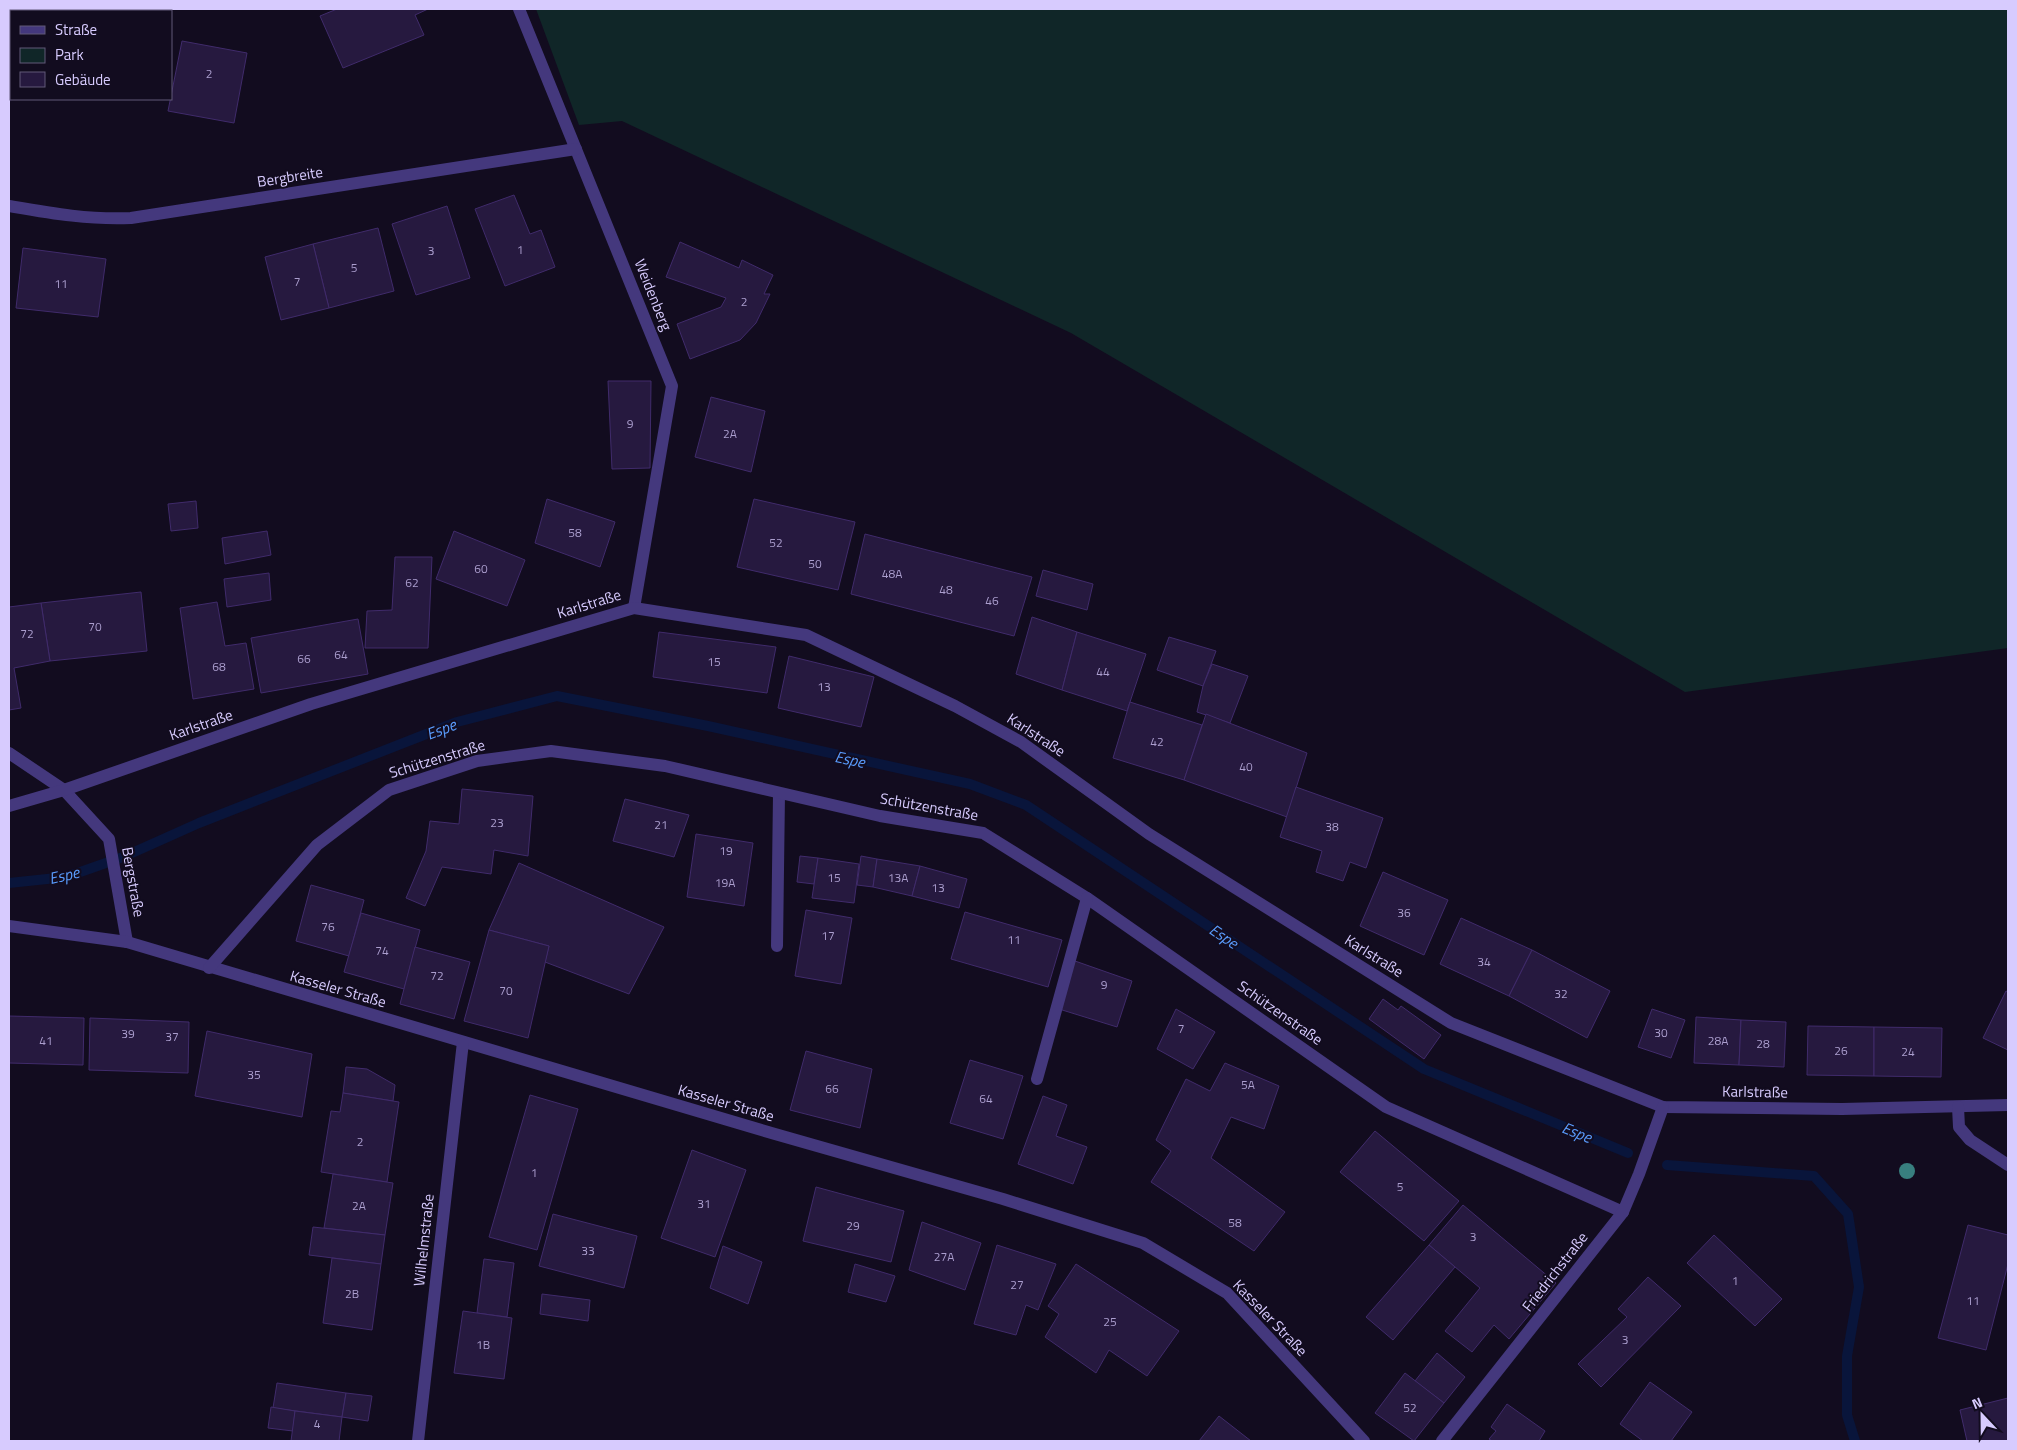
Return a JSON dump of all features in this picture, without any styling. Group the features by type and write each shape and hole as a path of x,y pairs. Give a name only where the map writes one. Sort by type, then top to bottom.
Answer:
{"street":[{"name":"Weidenberg","path":"518,9 672,386 634,608"},
{"name":"Bergbreite","path":"9,206 70,216 105,219 131,218 576,149"},
{"name":"Karlstraße","path":"9,806 64,790 311,704 634,608 806,635 955,706 1021,742 1149,834 1451,1023 1663,1107 1842,1109 2008,1105"},
{"name":"Schützenstraße","path":"209,968 317,845 389,790 477,761 551,751 665,766 880,816 983,833 1087,898 1386,1107 1623,1212"},
{"name":"Bergstraße","path":"9,753 64,790 109,838 127,942"},
{"path":"778,946 779,794"},
{"path":"1037,1079 1087,898"},
{"name":"Kasseler Straße","path":"9,926 127,942 209,968 1004,1199 1143,1243 1227,1293 1364,1441"},
{"name":"Wilhelmstraße","path":"418,1441 463,1042"},
{"name":"Friedrichstraße","path":"1442,1441 1623,1212 1640,1174 1663,1107"},
{"path":"1958,1107 1959,1127 1970,1140 2008,1165"}],"green space":[{"path":"536,9 2008,9 2008,648 1685,692 1071,333 622,121 579,125"}],"building":[{"path":"337,9 428,9 415,15 424,35 343,68 320,16"},
{"path":"182,41 247,53 234,123 168,111 170,100 172,100 172,91"},
{"path":"9,51 10,99 9,105"},
{"path":"514,195 530,234 541,230 555,267 505,286 475,209"},
{"path":"447,206 470,278 416,295 392,224"},
{"path":"378,228 394,291 329,308 313,244"},
{"path":"680,242 739,268 742,260 773,275 764,294 770,294 756,323 740,340 690,359 677,324 721,307 726,298 666,277"},
{"path":"313,244 329,308 281,320 265,257"},
{"path":"23,248 106,259 98,317 16,308"},
{"path":"608,381 651,381 650,468 612,469"},
{"path":"711,397 765,411 751,472 695,457"},
{"path":"547,499 615,522 600,567 535,543"},
{"path":"754,499 855,522 838,590 737,567"},
{"path":"196,501 198,528 171,531 168,504"},
{"path":"267,531 271,555 225,564 222,538"},
{"path":"454,531 525,560 507,606 436,579"},
{"path":"865,534 1032,577 1014,636 851,594"},
{"path":"395,557 432,557 428,648 365,648 367,611 392,610"},
{"path":"1043,570 1093,584 1087,610 1036,596"},
{"path":"269,573 271,600 227,607 224,579"},
{"path":"141,592 147,651 50,661 41,603"},
{"path":"217,602 225,646 246,643 254,689 193,699 180,608"},
{"path":"41,603 50,661 14,668 21,708 9,710 9,607"},
{"path":"1032,617 1077,632 1062,690 1016,674"},
{"path":"358,619 368,674 261,693 251,638"},
{"path":"659,632 776,647 767,693 653,677"},
{"path":"1077,632 1146,654 1127,711 1062,690"},
{"path":"1169,637 1216,651 1203,686 1157,670"},
{"path":"789,656 874,677 861,727 778,708"},
{"path":"1212,664 1248,676 1230,723 1197,712 1203,686"},
{"path":"1130,702 1202,725 1184,780 1113,758"},
{"path":"1206,714 1307,753 1287,817 1184,780"},
{"path":"1296,787 1383,818 1366,868 1350,862 1343,881 1316,872 1322,851 1280,837"},
{"path":"462,789 533,796 528,856 494,850 491,874 442,867 425,906 406,898 426,851 430,821 459,824"},
{"path":"625,799 689,815 674,857 613,841"},
{"path":"696,834 753,843 744,906 687,897"},
{"path":"800,856 818,858 814,884 797,882"},
{"path":"861,856 877,859 873,887 857,885"},
{"path":"818,858 859,864 854,903 812,898"},
{"path":"877,859 920,866 912,896 873,887"},
{"path":"519,863 664,927 629,994 545,962 549,946 489,930"},
{"path":"920,866 967,879 959,908 912,896"},
{"path":"1383,872 1448,900 1424,955 1360,926"},
{"path":"311,885 364,900 349,956 296,941"},
{"path":"806,910 852,918 841,984 795,976"},
{"path":"965,912 1062,940 1048,987 951,959"},
{"path":"361,913 420,930 404,989 344,972"},
{"path":"1461,918 1532,950 1509,996 1440,964"},
{"path":"489,930 549,946 528,1038 464,1021"},
{"path":"415,947 470,962 454,1019 400,1004"},
{"path":"1532,950 1610,991 1587,1038 1509,996"},
{"path":"1075,961 1132,981 1117,1027 1059,1009"},
{"path":"2006,991 2008,992 2008,1050 1983,1038"},
{"path":"1383,999 1398,1010 1401,1006 1441,1035 1424,1059 1369,1019"},
{"path":"1176,1009 1215,1032 1193,1069 1157,1049"},
{"path":"1652,1009 1685,1020 1671,1058 1638,1047"},
{"path":"9,1016 84,1018 83,1065 9,1063"},
{"path":"1696,1017 1741,1020 1739,1065 1694,1063"},
{"path":"90,1018 189,1022 188,1073 89,1070"},
{"path":"1741,1020 1786,1022 1784,1067 1739,1065"},
{"path":"1808,1026 1874,1027 1874,1076 1807,1075"},
{"path":"1874,1027 1942,1028 1941,1077 1874,1076"},
{"path":"207,1031 312,1054 302,1117 195,1096"},
{"path":"806,1051 872,1069 860,1128 790,1110"},
{"path":"970,1060 1023,1076 1003,1139 950,1123"},
{"path":"1225,1063 1279,1086 1264,1129 1231,1117 1211,1158 1285,1212 1254,1251 1151,1182 1171,1151 1156,1140 1186,1079 1210,1091"},
{"path":"346,1067 367,1069 395,1085 393,1101 343,1093"},
{"path":"343,1093 399,1102 387,1182 321,1172 331,1111 340,1112"},
{"path":"530,1095 578,1109 537,1250 489,1237"},
{"path":"1043,1096 1067,1105 1056,1136 1087,1147 1073,1184 1018,1164"},
{"path":"1375,1131 1459,1201 1424,1241 1340,1172"},
{"path":"692,1150 746,1170 715,1257 661,1238"},
{"path":"333,1174 393,1183 385,1235 324,1228"},
{"path":"816,1187 904,1211 891,1262 803,1241"},
{"path":"1463,1205 1556,1283 1509,1339 1494,1325 1472,1352 1445,1331 1480,1288 1429,1245"},
{"path":"553,1214 637,1236 624,1288 539,1266"},
{"path":"922,1222 981,1243 965,1290 909,1270"},
{"path":"1968,1225 2008,1235 2008,1264 1986,1350 1938,1338"},
{"path":"313,1227 385,1235 381,1264 309,1255"},
{"path":"1714,1235 1782,1299 1755,1326 1687,1263"},
{"path":"997,1245 1056,1264 1038,1310 1026,1305 1016,1335 974,1324"},
{"path":"1429,1245 1455,1267 1393,1340 1366,1317"},
{"path":"723,1246 762,1262 748,1304 710,1288"},
{"path":"332,1258 381,1264 372,1330 323,1323"},
{"path":"484,1259 514,1263 507,1317 477,1313"},
{"path":"855,1264 895,1276 886,1302 848,1292"},
{"path":"1076,1264 1179,1331 1147,1376 1109,1350 1096,1373 1045,1337 1059,1314 1048,1306"},
{"path":"1648,1277 1681,1306 1601,1387 1578,1364 1627,1317 1618,1309"},
{"path":"542,1294 590,1300 588,1321 540,1314"},
{"path":"463,1311 512,1318 504,1379 454,1373"},
{"path":"1437,1353 1465,1377 1444,1403 1415,1381"},
{"path":"1405,1373 1444,1403 1414,1441 1375,1413"},
{"path":"1650,1382 1692,1412 1671,1441 1643,1441 1620,1424"},
{"path":"277,1383 346,1393 342,1417 273,1408"},
{"path":"346,1393 372,1396 368,1421 342,1417"},
{"path":"2008,1398 2008,1441 1967,1441 1960,1410"},
{"path":"1507,1404 1545,1431 1539,1441 1492,1441 1489,1439 1496,1431 1491,1427"},
{"path":"271,1407 295,1411 293,1431 268,1428"},
{"path":"295,1411 342,1417 339,1441 291,1441"},
{"path":"1219,1416 1251,1441 1199,1441"}],"waterway":[{"name":"Espe","path":"9,883 66,877 123,857 199,823 457,722 557,696 708,726 970,784 1026,805 1424,1069 1628,1153"},
{"name":"Espe","path":"1667,1165 1814,1176 1848,1214 1859,1287 1847,1356 1847,1415 1855,1441"}]}
